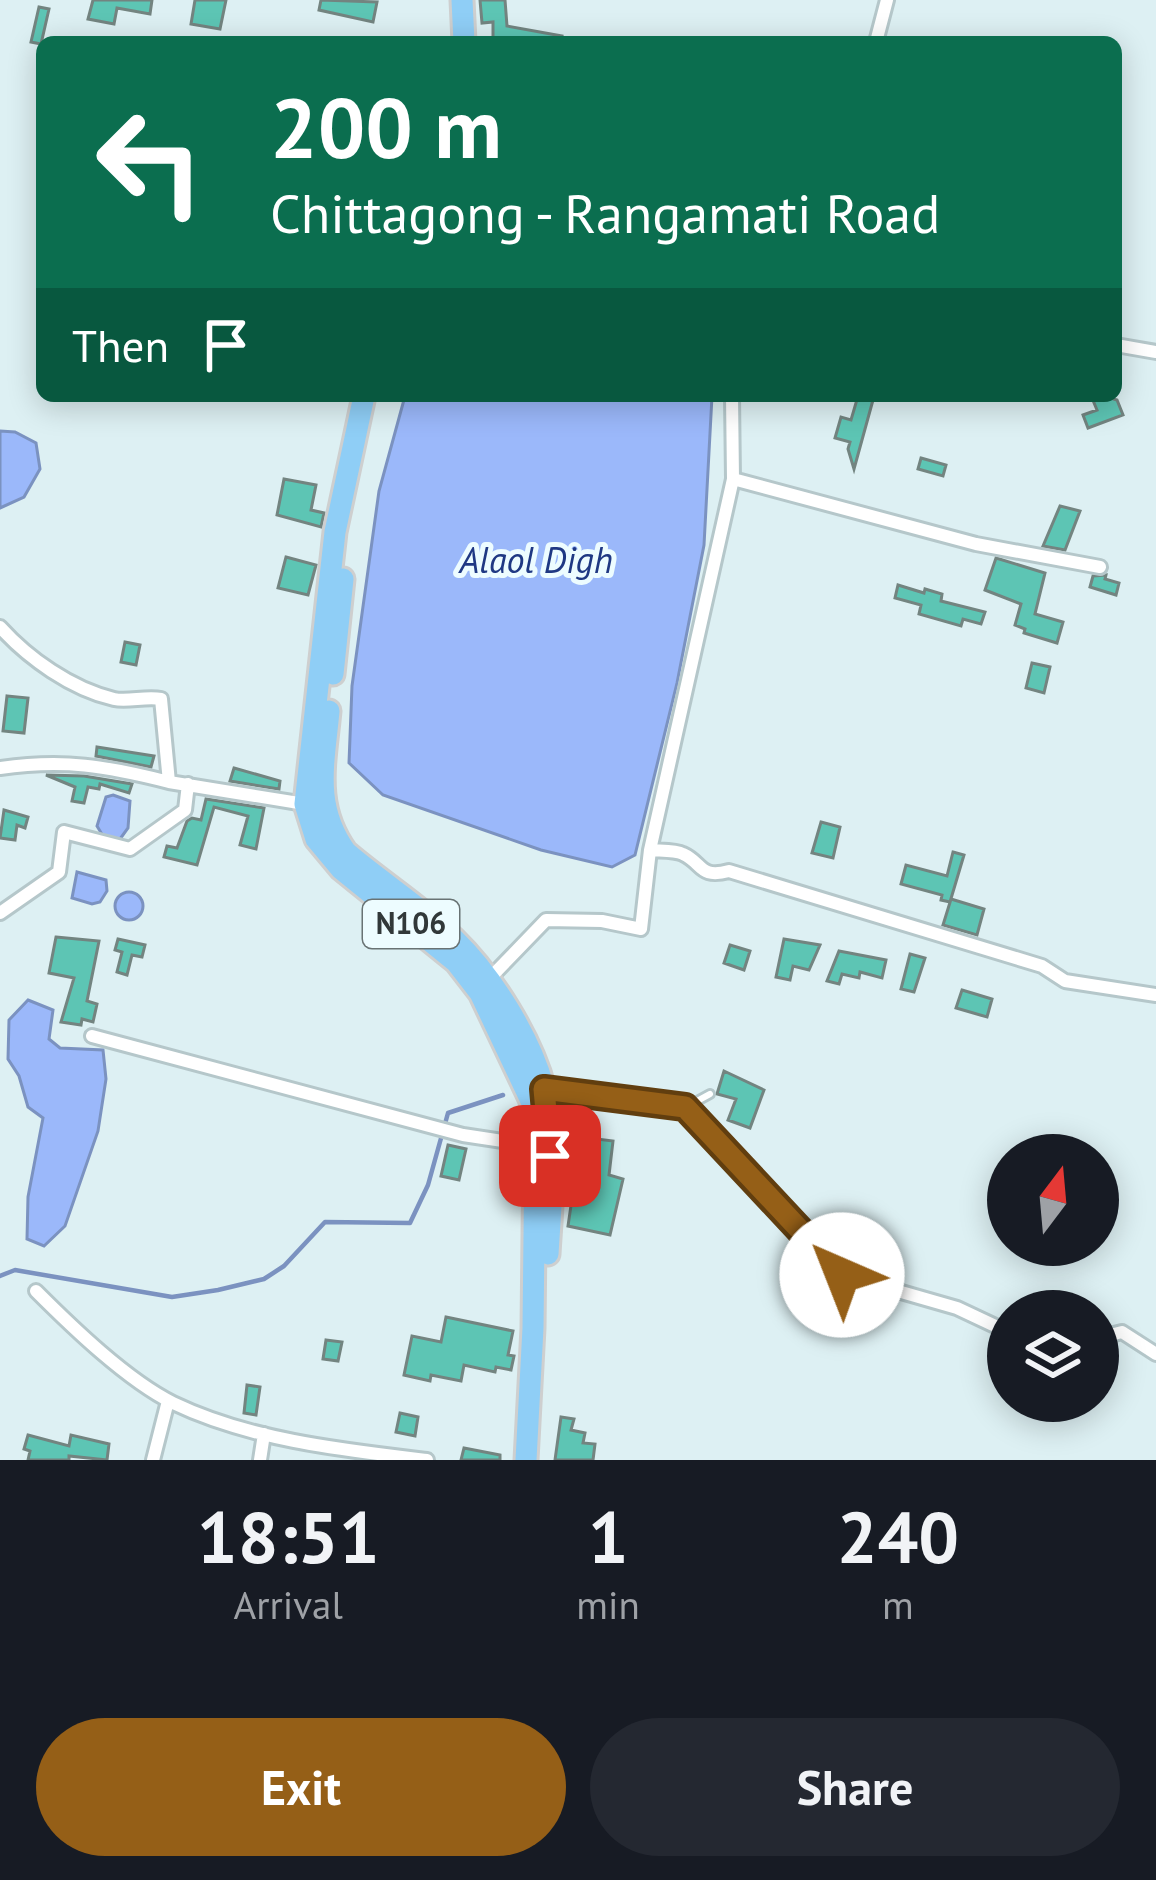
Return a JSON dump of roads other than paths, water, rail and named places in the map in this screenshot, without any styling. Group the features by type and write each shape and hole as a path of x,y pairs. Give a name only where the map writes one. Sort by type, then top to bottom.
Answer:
{"highway":[{"path":"448,0 450,36"},
{"path":"462,0 464,36"},
{"path":"305,804 335,532 363,402"},
{"name":"N106","path":"375,402 346,555 328,722 324,813 346,852 445,931 489,979 544,1089 550,1184 537,1460"},
{"name":"N106","path":"305,804 316,839 341,869 456,962 480,993 532,1103 536,1146 533,1328 526,1460"}],"street":[{"path":"878,36 887,0"},
{"path":"1122,346 1156,352"},
{"path":"489,979 546,920 602,921 641,929 650,850 733,479 732,402"},
{"path":"733,479 976,544 1100,567"},
{"path":"0,627 24,653 70,680 118,700 138,695 164,700 169,782"},
{"path":"0,769 52,761 305,804"},
{"path":"0,913 58,872 64,832 130,849 184,810 188,784"},
{"path":"650,850 684,854 700,870 729,871 1042,966 1065,981 1156,995"},
{"path":"92,1036 463,1136 536,1146"},
{"path":"544,1089 685,1107 842,1275 957,1308 987,1322"},
{"path":"36,1291 79,1335 168,1401 237,1430 427,1460"},
{"path":"1119,1333 1156,1354"},
{"path":"153,1460 168,1401"},
{"path":"260,1460 264,1434"}],"lane":[{"path":"685,1107 710,1094"}],"water":[{"name":"Alaol Digh","path":"403,402 712,402 704,545 677,683 635,855 612,867 541,850 383,795 349,763 352,686 379,491"},
{"path":"0,431 15,432 36,443 40,469 24,497 0,508"},
{"path":"106,797 130,801 128,828 120,839 103,836 97,826"},
{"path":"77,872 106,880 107,891 100,902 72,898"},
{"path":"129,892 139,896 143,906 139,916 129,920 119,916 115,906 119,896"},
{"path":"28,1000 53,1010 49,1039 60,1048 103,1050 106,1079 98,1131 65,1226 44,1246 27,1239 28,1197 43,1118 28,1107 19,1076 8,1059 9,1020"}],"waterway":[{"path":"0,1276 15,1270 172,1297 264,1279 284,1266 325,1222 410,1223 428,1185 448,1113 503,1095"}]}
